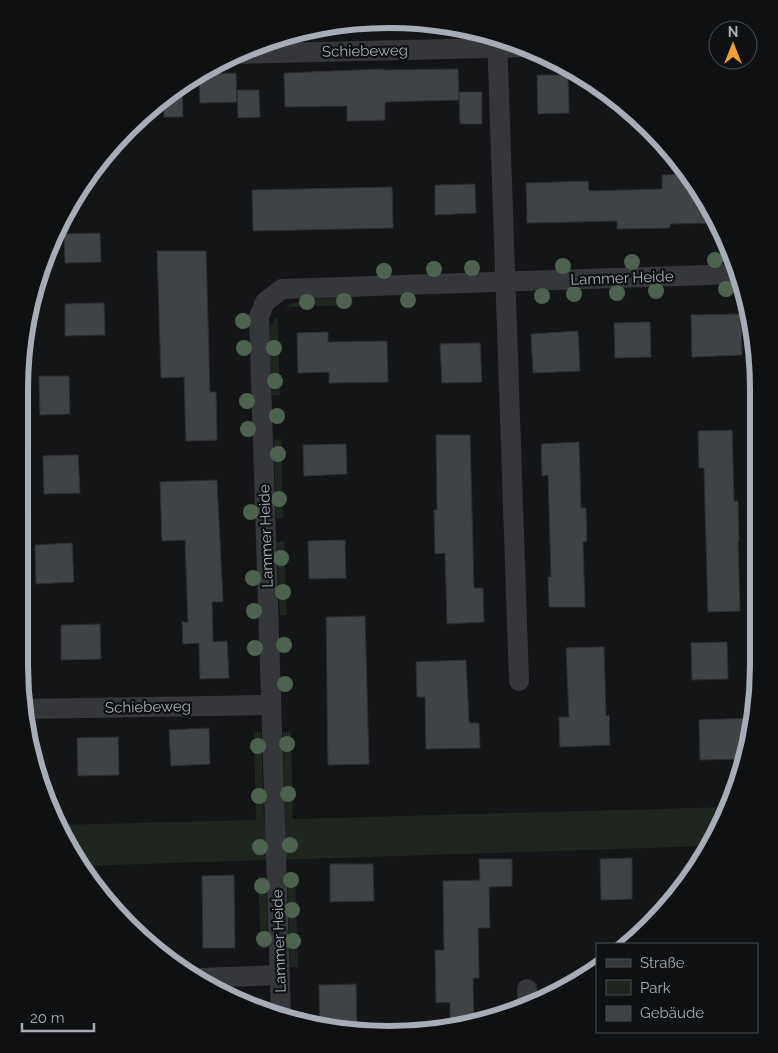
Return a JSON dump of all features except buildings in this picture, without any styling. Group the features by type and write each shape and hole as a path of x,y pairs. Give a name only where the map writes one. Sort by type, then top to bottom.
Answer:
{"street":[{"name":"Schiebeweg","path":"257,53 490,42"},
{"path":"497,44 519,681"},
{"name":"Lammer Heide","path":"281,1008 259,316 265,302 282,289 731,274"},
{"name":"Schiebeweg","path":"31,709 271,705"},
{"path":"209,978 280,975"}],"green space":[{"path":"352,297 353,305 284,307 309,299"},
{"path":"276,317 278,319 280,395 272,395 269,336 270,327"},
{"path":"281,439 283,518 276,518 274,440"},
{"path":"284,541 287,615 280,615 277,542"},
{"path":"261,731 264,819 285,819 283,732 291,731 293,819 721,807 701,846 89,866 65,825 256,820 254,732"},
{"path":"287,872 295,872 298,967 290,967"},
{"path":"258,877 266,877 268,948 261,949"}]}
